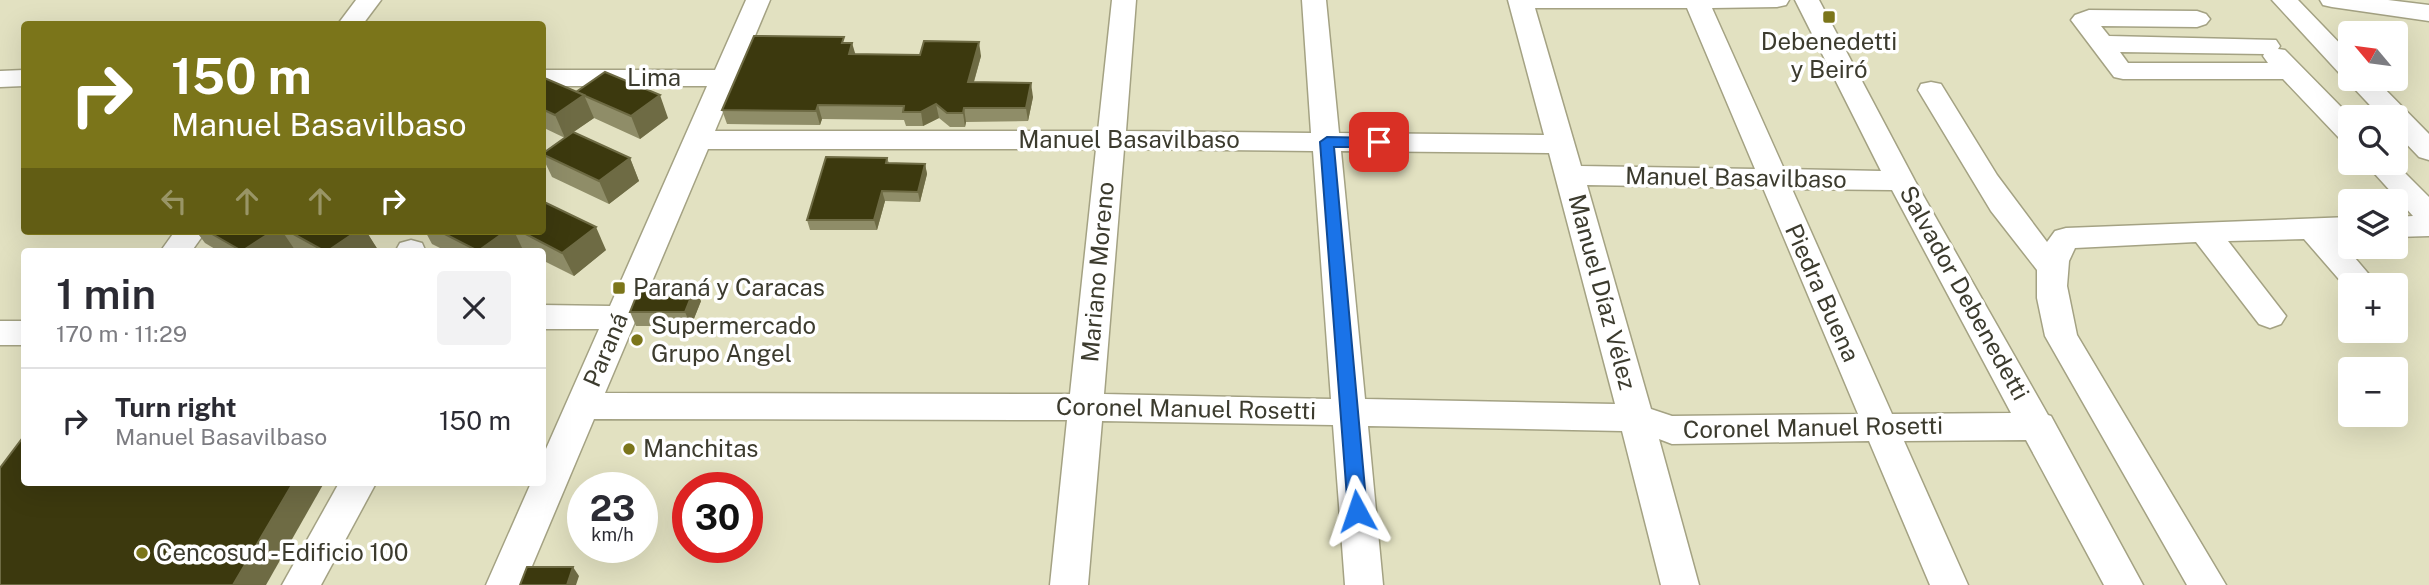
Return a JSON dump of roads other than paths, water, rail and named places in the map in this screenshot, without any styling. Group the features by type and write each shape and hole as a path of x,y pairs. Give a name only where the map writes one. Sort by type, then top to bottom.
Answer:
{"street":[{"path":"352,21 369,0"},
{"name":"Paraná","path":"505,585 758,0"},
{"name":"Mariano Moreno","path":"1069,585 1124,0"},
{"path":"1314,0 1364,585"},
{"path":"1520,0 1777,0"},
{"name":"Manuel Díaz Vélez","path":"1520,0 1637,418 1680,585"},
{"name":"Piedra Buena","path":"1696,0 1949,585"},
{"name":"Salvador Debenedetti","path":"1807,0 1902,181 2124,585"},
{"path":"2284,0 2338,56"},
{"path":"2332,0 2429,13"},
{"path":"2197,19 2085,18 2101,44 2123,71 2291,71"},
{"path":"2101,44 2259,36 2338,120"},
{"path":"0,79 21,78"},
{"name":"Lima","path":"546,78 724,78"},
{"path":"1931,90 2000,203 2032,246 2052,267"},
{"path":"2372,91 2429,151"},
{"name":"Manuel Basavilbaso","path":"697,141 1111,140 1560,144"},
{"name":"Manuel Basavilbaso","path":"1570,175 1902,181"},
{"path":"2391,175 2429,215"},
{"path":"2408,227 2429,226"},
{"path":"2207,585 2061,336 2050,293 2056,250 2066,238 2338,227"},
{"path":"2312,228 2351,273"},
{"path":"2204,231 2270,316"},
{"path":"0,316 21,316"},
{"path":"546,317 621,318"},
{"path":"0,333 21,333"},
{"name":"Coronel Manuel Rosetti","path":"582,406 1085,407 1637,418 1672,430 2039,426"},
{"path":"301,585 356,486"}],"place":[{"name":"Debenedetti y Beiró","path":"1829,17"},
{"name":"Paraná y Caracas","path":"619,288"},
{"name":"Supermercado Grupo Angel","path":"637,340"},
{"name":"Manchitas","path":"629,449"},
{"name":"Cencosud - Edificio 100","path":"142,553"}]}
